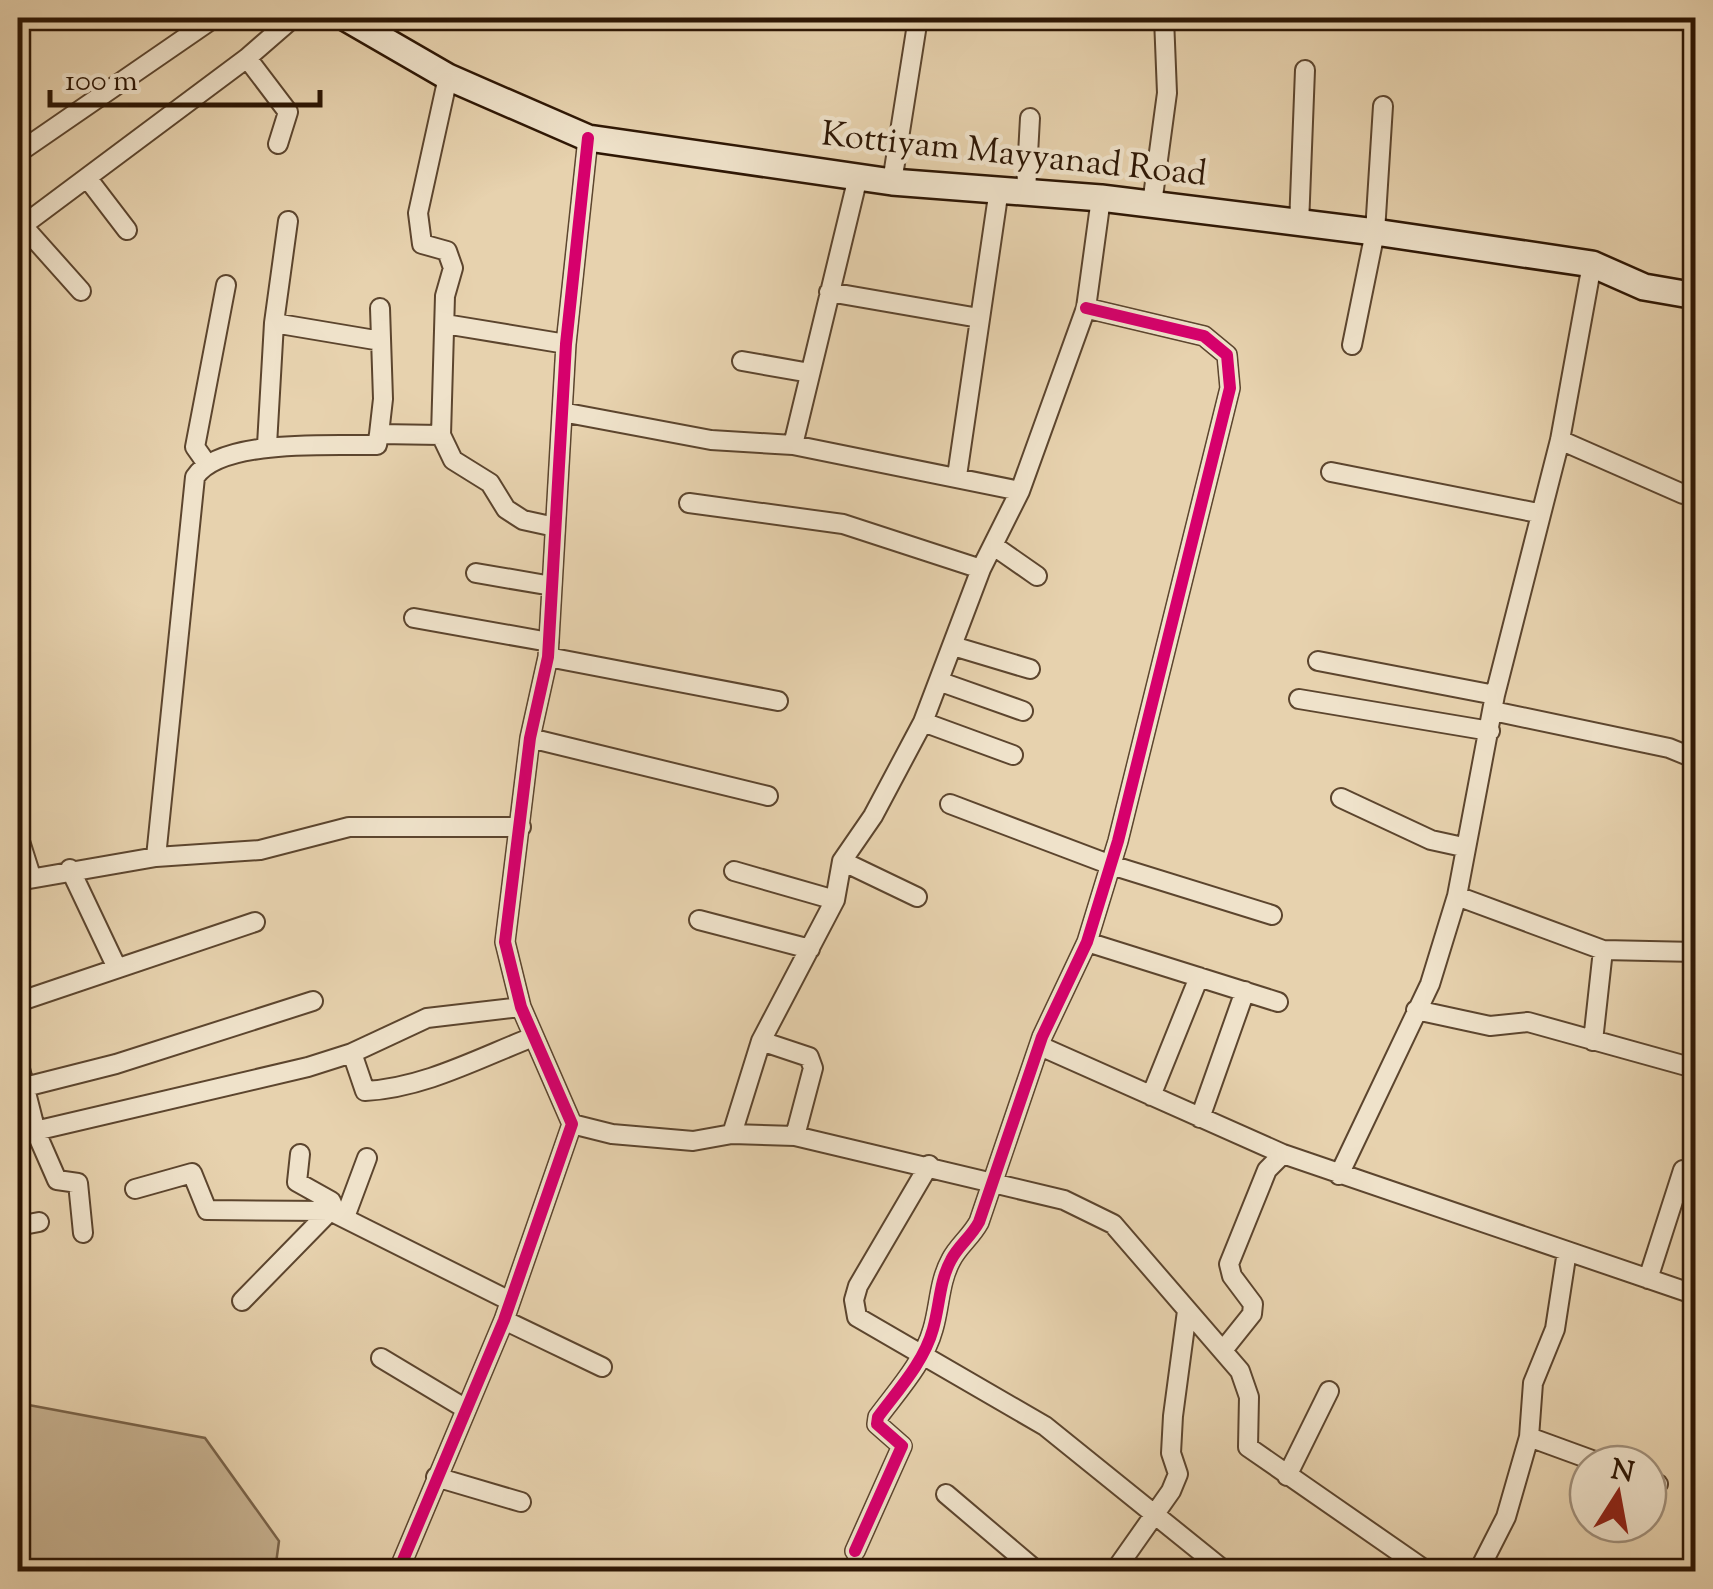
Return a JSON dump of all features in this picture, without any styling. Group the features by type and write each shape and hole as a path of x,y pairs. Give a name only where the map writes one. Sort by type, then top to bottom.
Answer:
{"street":[{"path":"18,153 214,18"},
{"path":"81,291 20,227 247,58 293,18"},
{"name":"Kottiyam Mayyanad Road","path":"346,18 448,77 588,138 892,182 1101,198 1375,232 1592,264 1644,287 1696,296"},
{"path":"892,182 918,18"},
{"path":"1152,204 1167,93 1164,18"},
{"path":"247,58 288,112 278,144"},
{"path":"1298,225 1306,70"},
{"path":"448,77 418,214 422,244 447,251 453,268 445,296 442,435 453,460 490,484 506,509 523,520 555,527"},
{"path":"1352,345 1375,232 1384,106"},
{"path":"1026,191 1030,118"},
{"path":"398,1572 504,1320 572,1124 521,1007 505,942 530,738 548,650 566,344 588,138"},
{"path":"793,445 858,177"},
{"path":"88,179 128,230"},
{"path":"958,476 999,190"},
{"path":"732,1134 761,1042 834,900 842,861 873,816 923,722 981,568 1020,491 1086,308 1101,198"},
{"path":"267,445 274,323 288,221"},
{"path":"1339,1175 1394,1067 1430,984 1457,896 1463,847 1477,804 1494,702 1538,513 1560,440 1592,264"},
{"path":"206,464 195,447 226,285"},
{"path":"829,292 979,318"},
{"path":"156,856 195,477 206,464 267,445 377,446 380,308"},
{"path":"855,1551 902,1446 877,1424 878,1417 922,1355 933,1330 941,1281 953,1255 967,1244 979,1222 1040,1046 1087,942 1111,865 1222,426 1230,366 1218,344 1204,336 1086,308"},
{"path":"274,323 381,341"},
{"path":"445,324 566,344"},
{"path":"742,361 810,373"},
{"path":"562,412 711,440 793,445 1020,491"},
{"path":"379,434 442,435"},
{"path":"1560,440 1683,494 1696,487"},
{"path":"1331,472 1538,513"},
{"path":"689,503 843,524 981,568"},
{"path":"994,546 1037,576"},
{"path":"476,573 552,586"},
{"path":"414,618 778,701"},
{"path":"953,646 1030,670"},
{"path":"1318,661 1494,702 1696,759"},
{"path":"941,682 1022,711"},
{"path":"1299,699 1490,731"},
{"path":"923,722 1013,755"},
{"path":"530,738 768,796"},
{"path":"1341,798 1431,840 1463,847"},
{"path":"950,804 1111,865 1272,914"},
{"path":"18,834 24,878 156,856 260,850 349,826 521,827"},
{"path":"842,861 917,898"},
{"path":"70,870 117,968"},
{"path":"734,871 834,900"},
{"path":"1457,896 1603,950 1696,952"},
{"path":"699,920 810,949"},
{"path":"18,1002 254,922"},
{"path":"1087,942 1278,1002"},
{"path":"1593,1041 1603,950"},
{"path":"1151,1096 1200,977"},
{"path":"1200,1118 1245,992"},
{"path":"25,1087 116,1064 313,1001"},
{"path":"27,1133 352,1053 427,1018 521,1007"},
{"path":"1416,1010 1490,1026 1528,1022 1690,1068"},
{"path":"352,1053 365,1091 384,1090 431,1078 533,1037"},
{"path":"761,1042 809,1057 813,1068 794,1136"},
{"path":"1040,1046 1282,1154 1696,1295"},
{"path":"18,1061 25,1087 27,1133 57,1180 78,1183 83,1233"},
{"path":"572,1124 612,1134 693,1141 732,1134 794,1136 1064,1200 1112,1224 1240,1372 1249,1397 1248,1447 1428,1572"},
{"path":"300,1154 297,1182 330,1201 337,1214"},
{"path":"1224,1349 1252,1314 1254,1304 1232,1276 1229,1264 1268,1170 1282,1154"},
{"path":"242,1301 337,1214 367,1158"},
{"path":"1648,1279 1691,1161"},
{"path":"929,1165 854,1300 857,1317 1046,1426 1226,1572"},
{"path":"134,1189 192,1174 207,1210 337,1214 510,1301"},
{"path":"18,1226 39,1222"},
{"path":"1478,1572 1506,1517 1529,1437 1533,1383 1554,1329 1567,1250"},
{"path":"1114,1572 1171,1491 1178,1474 1171,1453 1172,1416 1187,1311"},
{"path":"504,1320 602,1367"},
{"path":"382,1358 466,1409"},
{"path":"1287,1476 1329,1391"},
{"path":"1529,1437 1568,1451"},
{"path":"436,1478 521,1502"},
{"path":"946,1494 1038,1572"}],"shaded area":[{"path":"18,1403 205,1438 279,1541 275,1571 18,1571"}],"cycle path":[{"path":"398,1572 504,1320 572,1124 521,1007 505,942 530,738 548,657 566,344 588,138"},
{"path":"855,1551 902,1446 877,1424 878,1417 910,1375 929,1341 947,1268 979,1222 1042,1037 1087,942 1118,841 1230,388 1227,355 1204,336 1086,308"}]}
